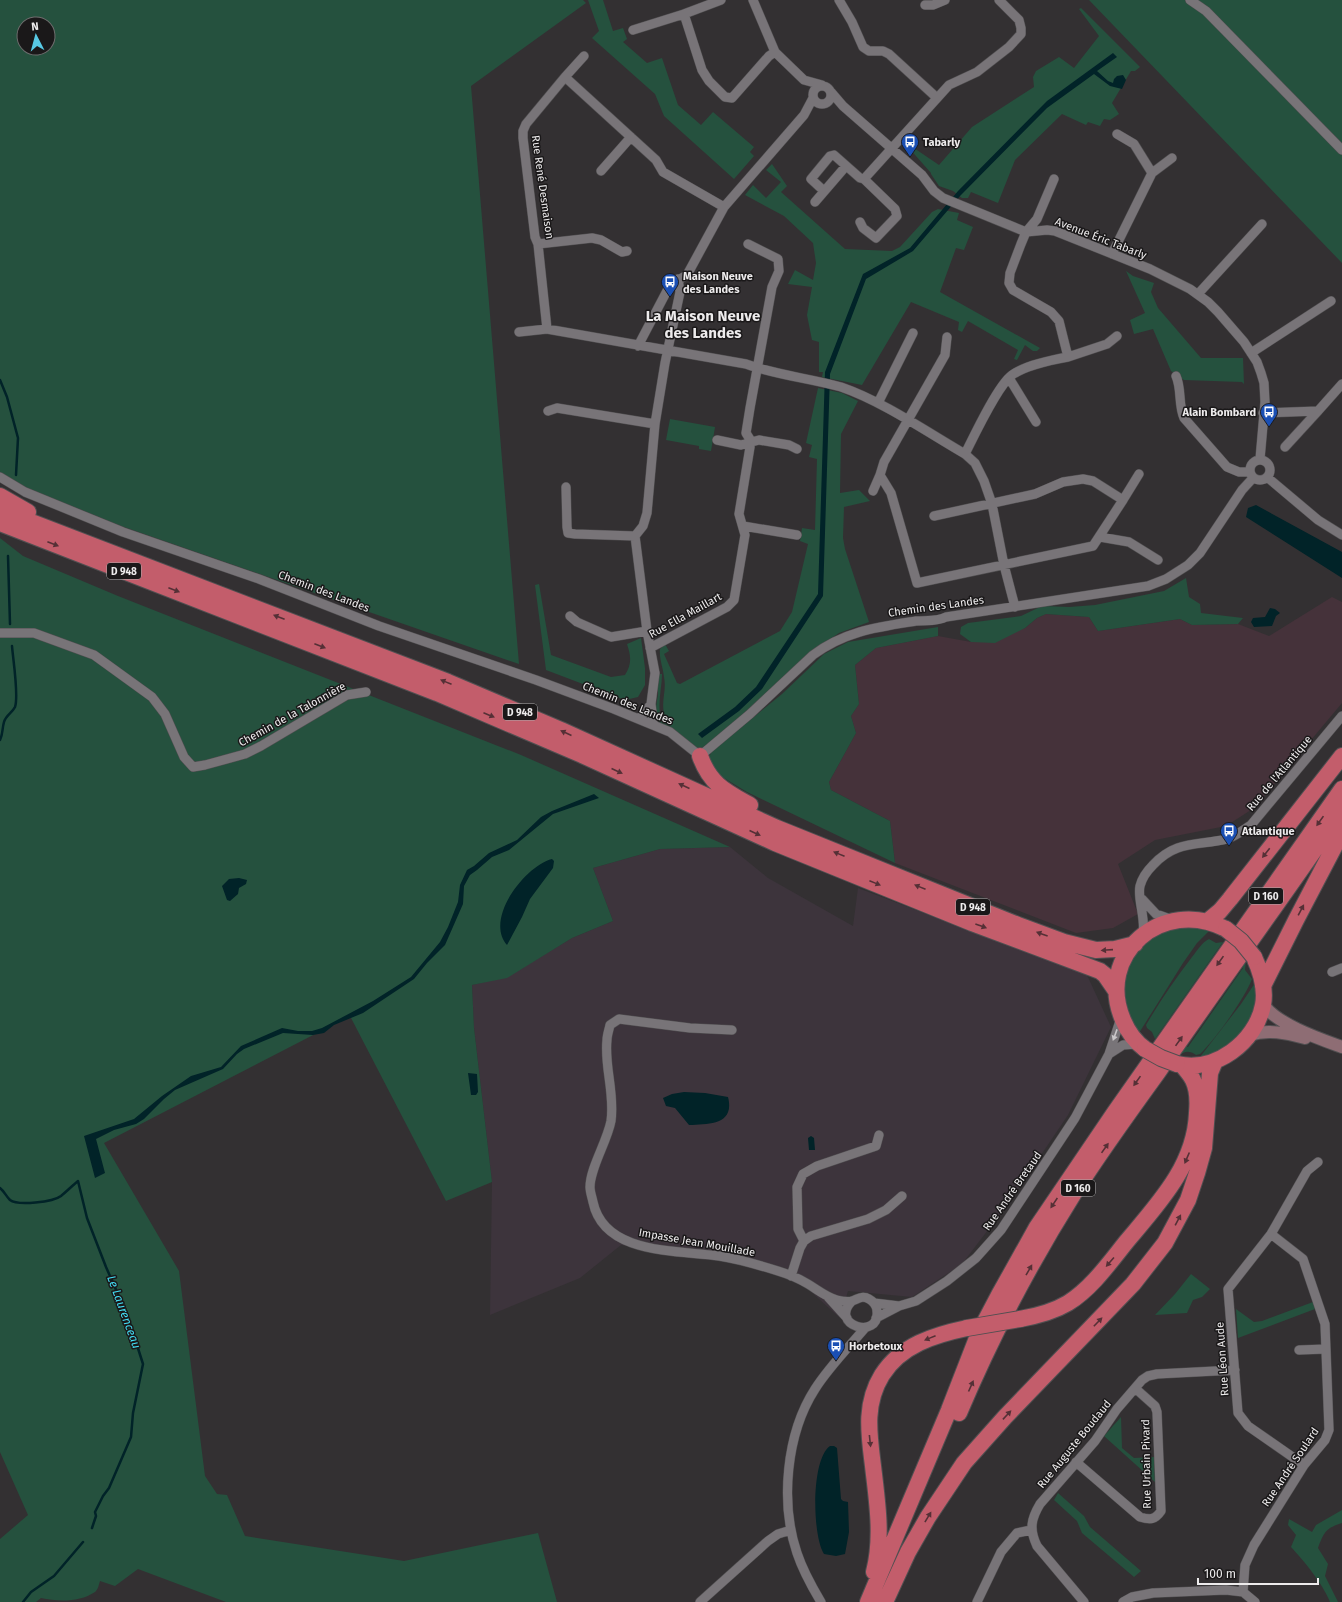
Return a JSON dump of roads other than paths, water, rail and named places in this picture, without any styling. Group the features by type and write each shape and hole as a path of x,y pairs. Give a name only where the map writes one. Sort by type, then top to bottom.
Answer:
{"highway":[{"path":"0,496 26,511 51,522 58,532"},
{"name":"D 948","path":"0,510 441,680 561,730 810,842 1064,942 1088,949 1104,951 1125,947 1139,939"},
{"name":"D 948","path":"0,523 444,696 582,755 775,843 965,920 1100,971 1109,979 1116,991"},
{"path":"0,529 16,530"},
{"path":"700,756 705,769 718,786 753,807 800,830 810,842"},
{"name":"D 160","path":"1208,921 1220,911 1230,899 1342,756"},
{"name":"D 160","path":"868,1602 980,1333 999,1295 1038,1227 1115,1112 1342,789"},
{"name":"D 160","path":"878,1602 986,1353 1010,1304 1050,1234 1097,1158 1342,810"},
{"path":"1263,986 1342,832"},
{"path":"1188,918 1208,921 1226,929 1241,941 1254,957 1260,971 1264,1004 1258,1022 1249,1035 1234,1050 1215,1061 1194,1065 1179,1064 1161,1058 1141,1047 1131,1035 1122,1016 1116,991 1122,966 1139,939 1152,929 1174,920 1188,918"},
{"path":"884,1602 899,1570 928,1516 964,1463 1005,1417 1133,1284 1165,1243 1188,1200 1199,1167 1204,1148 1210,1073 1215,1061"},
{"path":"862,1602 876,1563 878,1540 878,1506 869,1430 870,1412 874,1393 886,1369 914,1345 936,1336 967,1328 1042,1315 1068,1303 1081,1293 1164,1197 1180,1172 1192,1144 1198,1106 1195,1086 1192,1079 1179,1064"}],"main road":[{"path":"1264,1004 1270,1012 1281,1020 1339,1046"},
{"path":"1249,1035 1267,1031 1284,1033 1339,1046"}],"street":[{"path":"633,30 684,14 721,0"},
{"name":"Avenue Éric Tabarly","path":"753,0 775,52 804,80 812,96 819,104 843,106"},
{"path":"839,0 852,22 863,47 869,51 883,51 889,54 936,97"},
{"path":"925,5 933,5 945,0"},
{"path":"864,179 892,149 936,97 955,81 977,72 1009,47 1020,34 1021,28 1018,20 999,0"},
{"path":"1190,0 1206,11 1342,150"},
{"path":"684,14 702,70 709,81 725,97 732,98 769,56 775,52"},
{"name":"Rue René Desmaison","path":"547,329 538,244 535,237 523,131 526,124 584,56"},
{"path":"565,77 656,160 663,172 724,207"},
{"name":"Avenue Éric Tabarly","path":"804,80 827,87 843,106 922,175 934,191 943,198 1026,232 1047,230 1055,231 1150,269 1198,294 1218,312 1244,342 1257,362 1264,383 1260,459"},
{"path":"638,346 664,294 678,279 687,275 724,207 804,115 816,87 822,85"},
{"path":"804,115 824,104 831,98 831,92"},
{"path":"1117,134 1134,144 1152,173"},
{"path":"601,172 631,137"},
{"path":"824,191 811,179 830,156 834,155 860,178 864,179 895,209 897,216 876,238 863,228 860,222"},
{"path":"1112,254 1152,173 1172,158"},
{"path":"815,202 846,166"},
{"path":"1054,179 1037,219 1026,232 1010,273 1009,283 1014,290 1051,312 1059,321 1068,356"},
{"path":"1198,294 1262,224"},
{"path":"538,244 592,238 602,240 622,252 627,251"},
{"name":"Rue Ella Maillart","path":"650,648 728,607 734,600 745,535 739,514 751,441 746,433 772,287 779,271 778,259 748,244"},
{"path":"652,724 651,704 655,673 647,631 634,536 643,526 648,514 655,424 680,292 678,279"},
{"path":"1252,353 1330,301"},
{"path":"520,332 547,329 746,364 757,368 840,387 878,403 965,454 975,463 980,471 992,504 1004,565 1015,607"},
{"path":"878,403 913,333"},
{"path":"873,491 884,462 945,355 947,336"},
{"path":"965,454 1002,387 1009,378 1019,371 1107,344 1117,336"},
{"path":"1176,376 1179,382 1184,418 1227,467 1262,480 1267,477 1270,472 1270,466 1266,461 1260,459 1252,463 1251,475"},
{"path":"1009,378 1036,422"},
{"path":"1285,447 1342,384"},
{"path":"548,411 558,408 655,424"},
{"path":"1263,413 1318,411"},
{"path":"717,440 741,445 751,441 760,440 789,445 797,450"},
{"path":"880,475 890,493 917,583 1093,546 1139,474"},
{"name":"Chemin des Landes","path":"0,477 25,492 123,532 259,579 379,626 536,680 652,724 680,739 700,756 750,714 813,655 835,641 866,629 942,619 946,617 1148,586 1166,579 1200,554 1251,475"},
{"path":"1267,477 1318,520 1342,535"},
{"path":"934,516 1035,494 1063,482 1083,479 1093,481 1123,500"},
{"path":"566,488 568,532 575,534 634,536"},
{"path":"743,526 797,535"},
{"path":"1100,537 1129,542 1158,560"},
{"path":"570,616 577,622 611,637 647,631"},
{"name":"Chemin de la Talonnière","path":"0,633 34,633 94,655 152,697 159,704 184,757 193,766 205,765 245,754 347,695 366,692"},
{"path":"638,719 651,704"},
{"name":"Rue de l'Atlantique","path":"1139,939 1144,920 1140,887 1142,880 1150,868 1165,854 1182,846 1228,838 1236,835 1251,825 1342,716"},
{"path":"1141,898 1156,914 1174,920"},
{"path":"1332,972 1342,968"},
{"name":"Rue André Bretaud","path":"876,1318 899,1306 916,1301 963,1270 1001,1230 1075,1118 1108,1054 1122,1016"},
{"name":"Impasse Jean Mouillade","path":"732,1030 696,1028 619,1019 610,1025 607,1040 612,1096 611,1119 605,1142 591,1179 590,1188 595,1211 601,1223 622,1239 663,1250 720,1256 745,1261 792,1276 828,1297"},
{"path":"1108,1054 1123,1045 1141,1047"},
{"path":"804,1241 798,1228 797,1186 803,1174 818,1166 876,1146 879,1136"},
{"name":"Rue Léon Aude","path":"1304,1465 1248,1426 1238,1413 1228,1289 1271,1234 1307,1171 1318,1162"},
{"path":"792,1276 800,1248 804,1241 811,1236 868,1219 886,1210 902,1196"},
{"name":"Rue André Soulard","path":"1242,1592 1245,1565 1254,1545 1304,1465 1325,1440 1329,1430 1325,1324 1302,1259 1271,1234"},
{"path":"821,1602 806,1575 797,1553 791,1530 788,1488 793,1445 799,1424 814,1390 850,1345 865,1328 872,1324 876,1318 877,1311 874,1303 868,1298 860,1297 852,1301 838,1300 828,1297"},
{"path":"828,1297 858,1328 865,1328"},
{"path":"850,1345 852,1333 846,1311 852,1301"},
{"name":"Rue André Bretaud","path":"874,1303 899,1306"},
{"path":"1299,1350 1326,1349"},
{"name":"Rue Auguste Boudaud","path":"1031,1530 1033,1515 1040,1504 1095,1441 1117,1409 1136,1389 1142,1380 1148,1376 1157,1374 1235,1370"},
{"name":"Rue Urbain Pivard","path":"1076,1462 1140,1517 1149,1520 1156,1517 1161,1511 1157,1412 1155,1406 1136,1389"},
{"path":"700,1602 768,1541 778,1534 791,1530"},
{"path":"977,1602 1001,1552 1017,1533 1031,1530 1037,1546 1084,1602"},
{"path":"1122,1602 1132,1597 1153,1593 1226,1590 1242,1592 1255,1602"}],"water":[{"path":"1113,53 1117,57 1097,71 1108,81 1113,83 1117,76 1123,75 1126,80 1122,89 1110,86 1094,74 1047,108 960,196 913,251 866,279 830,374 823,596 762,689 739,711 702,738 698,734 735,707 756,687 818,594 825,372 863,274 910,248 958,191 1047,101"},
{"path":"1256,505 1342,552 1342,578 1246,517 1248,508"},
{"path":"1270,608 1275,609 1280,613 1276,616 1272,626 1254,627 1251,622 1253,618 1265,617"},
{"path":"594,794 599,798 553,814 509,850 492,857 470,875 464,886 463,904 445,945 414,979 363,1013 334,1025 324,1033 313,1035 283,1033 244,1049 237,1054 223,1069 175,1090 144,1119 136,1124 114,1130 96,1139 105,1173 95,1178 84,1136 134,1119 162,1096 191,1076 221,1067 241,1046 282,1028 298,1031 312,1031 322,1028 373,1001 411,977 440,942 448,927 458,902 460,885 467,870 489,853 517,840 541,817"},
{"path":"552,859 554,861 553,868 530,899 507,945 501,934 501,922 504,908 520,882 541,864"},
{"path":"239,878 247,880 246,884 239,888 238,894 230,901 227,900 222,886 229,879"},
{"path":"468,1073 477,1074 478,1092 476,1095 471,1095"},
{"path":"684,1092 705,1093 728,1097 728,1113 719,1121 689,1125 675,1108 666,1106 663,1098 672,1094"},
{"path":"811,1136 814,1138 815,1150 809,1150 808,1138"},
{"path":"830,1446 837,1448 841,1499 848,1502 849,1532 845,1554 836,1556 824,1554 820,1544 817,1531 815,1498 819,1466 824,1454"}],"waterway":[{"name":"Le Laurenceau","path":"0,380 7,397 18,438 16,475"},
{"name":"Le Laurenceau","path":"8,556 10,624"},
{"name":"Le Laurenceau","path":"0,740 5,720 14,709 16,702 12,646"},
{"name":"Le Laurenceau","path":"0,1188 10,1200 14,1202 28,1203 57,1198 78,1181 87,1218 128,1317 143,1364 133,1413 131,1437 109,1488 95,1512 96,1516 92,1528"},
{"name":"Le Laurenceau","path":"23,1602 31,1592 54,1576 83,1542"}],"place":[{"name":"Tabarly","path":"910,157"},
{"name":"Maison Neuve des Landes","path":"670,297"},
{"name":"Alain Bombard","path":"1269,427"},
{"name":"Atlantique","path":"1229,846"},
{"name":"Horbetoux","path":"836,1361"}],"district":[{"name":"La Maison Neuve des Landes","path":"703,324"}]}
